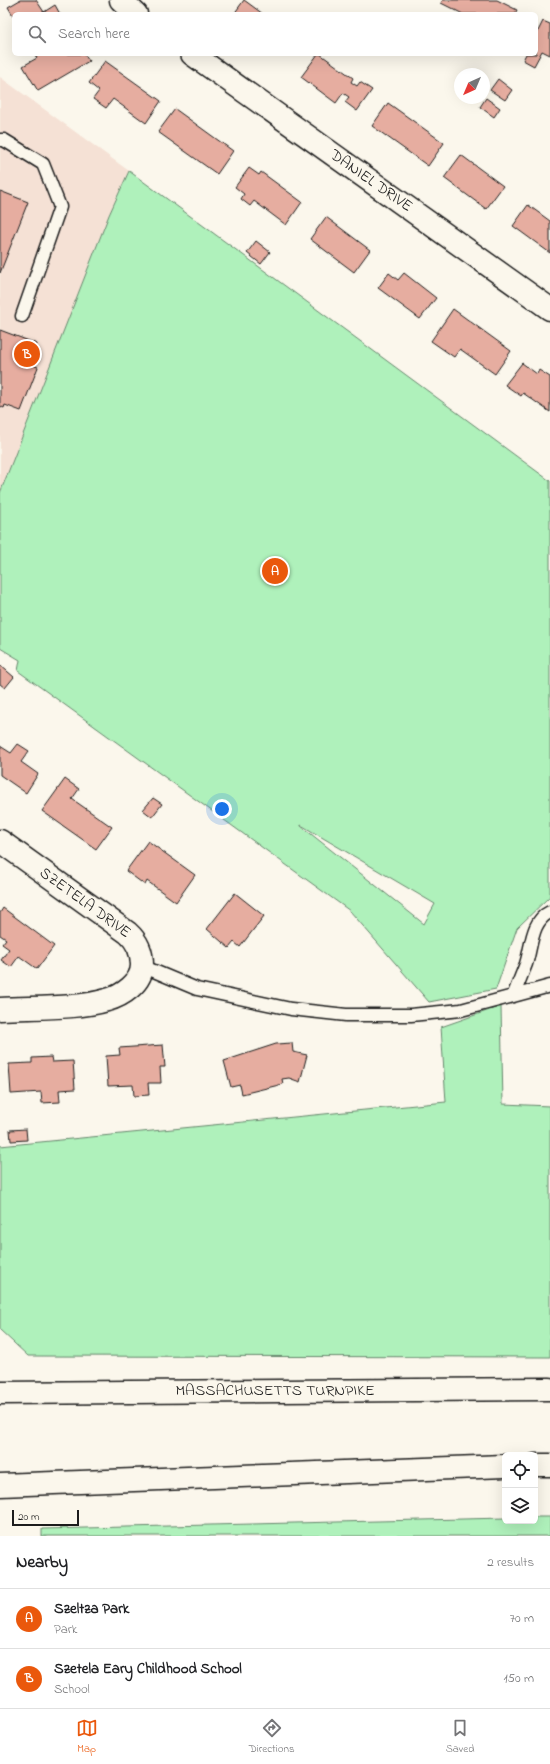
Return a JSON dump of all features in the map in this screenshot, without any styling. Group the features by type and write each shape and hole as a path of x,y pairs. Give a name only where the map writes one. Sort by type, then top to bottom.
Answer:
{"main road":[{"path":"121,0 134,12"},
{"name":"DANIEL DRIVE","path":"195,56 550,309"},
{"name":"SZETELA DRIVE","path":"0,841 136,940 142,966"},
{"path":"0,1009 86,1004 116,997 131,986 141,974 142,966"},
{"name":"MASSACHUSETTS TURNPIKE","path":"0,1393 550,1389"},
{"path":"538,1465 550,1465"},
{"path":"0,1485 502,1466"}],"lane":[{"path":"0,140 4,140 43,164 60,207 22,316"},
{"path":"514,994 526,963 531,936 543,915 550,912"},
{"path":"142,966 197,989 292,1009 346,1015 411,1015 461,1010 514,994 550,986"}],"shaded area":[{"path":"0,77 129,171 109,215 0,493"}],"green space":[{"path":"129,171 550,481 550,896 517,928 496,989 429,1002 350,911 18,671 20,660 0,648 0,493 109,215","holes":["301,825 435,904 424,924"]},
{"path":"501,1006 503,1104 550,1106 550,1357 28,1356 0,1330 0,1146 446,1102 441,1027"},
{"path":"538,1517 550,1517 550,1536 42,1536 42,1529 502,1518 502,1524 538,1524"}],"building":[{"path":"20,0 36,0 44,12 12,12 12,14 8,7"},
{"path":"244,0 260,12 235,12"},
{"path":"443,0 497,0 517,10 516,12 459,12 441,3"},
{"path":"55,5 59,12 44,12"},
{"path":"543,21 550,24 550,55 542,51 534,66 523,60 525,56 538,56 538,31"},
{"path":"36,56 85,56 89,61 38,91 23,66 37,58"},
{"path":"317,56 323,56 353,78 351,82 357,86 360,82 372,90 357,111 345,102 349,97 343,93 336,103 301,77"},
{"path":"105,61 161,101 146,123 113,99 106,108 93,99 99,91 89,83"},
{"path":"498,79 512,90 505,100 490,90"},
{"path":"490,101 500,108 494,117 480,107 482,104 490,104"},
{"path":"388,103 444,143 428,166 372,126"},
{"path":"175,109 233,151 217,174 158,132"},
{"path":"461,155 503,186 486,209 444,178"},
{"path":"249,168 259,175 261,172 302,202 286,225 254,201 250,206 241,199 244,194 235,187"},
{"path":"0,191 28,202 0,273"},
{"path":"528,205 550,221 550,253 513,226"},
{"path":"326,217 370,250 354,272 310,239"},
{"path":"256,241 270,252 261,264 247,253"},
{"path":"389,273 398,280 404,273 436,298 420,319 378,288"},
{"path":"453,309 511,351 495,374 460,349 454,357 431,341"},
{"path":"0,330 37,344 30,364 38,367 21,411 5,405 4,408 0,406"},
{"path":"522,363 537,374 539,370 550,377 550,412 523,393 521,396 505,385"},
{"path":"0,665 14,677 5,688 0,684"},
{"path":"18,744 29,751 21,762 38,774 26,793 0,775 0,746 11,753"},
{"path":"65,779 79,789 72,799 112,827 96,849 42,811"},
{"path":"153,798 162,804 152,817 143,810"},
{"path":"148,841 195,875 176,902 147,881 145,885 126,871"},
{"path":"235,893 264,916 240,947 234,942 229,948 207,929"},
{"path":"3,908 54,946 37,969 19,956 11,967 1,960 9,949 2,944 6,939 0,935 0,913"},
{"path":"292,1043 293,1052 307,1055 300,1082 289,1078 282,1079 283,1084 242,1094 240,1085 231,1087 224,1061 276,1044"},
{"path":"163,1045 165,1067 160,1067 161,1083 148,1083 149,1095 134,1096 133,1085 108,1086 106,1056 120,1055 119,1048"},
{"path":"51,1057 52,1062 73,1061 75,1089 59,1090 60,1102 42,1103 41,1092 11,1094 9,1064 32,1063 32,1058"},
{"path":"26,1129 27,1140 11,1141 10,1130"}],"place":[{"name":"Szetela Eary Childhood School","path":"27,354"},
{"name":"Szeltza Park","path":"275,571"}]}
